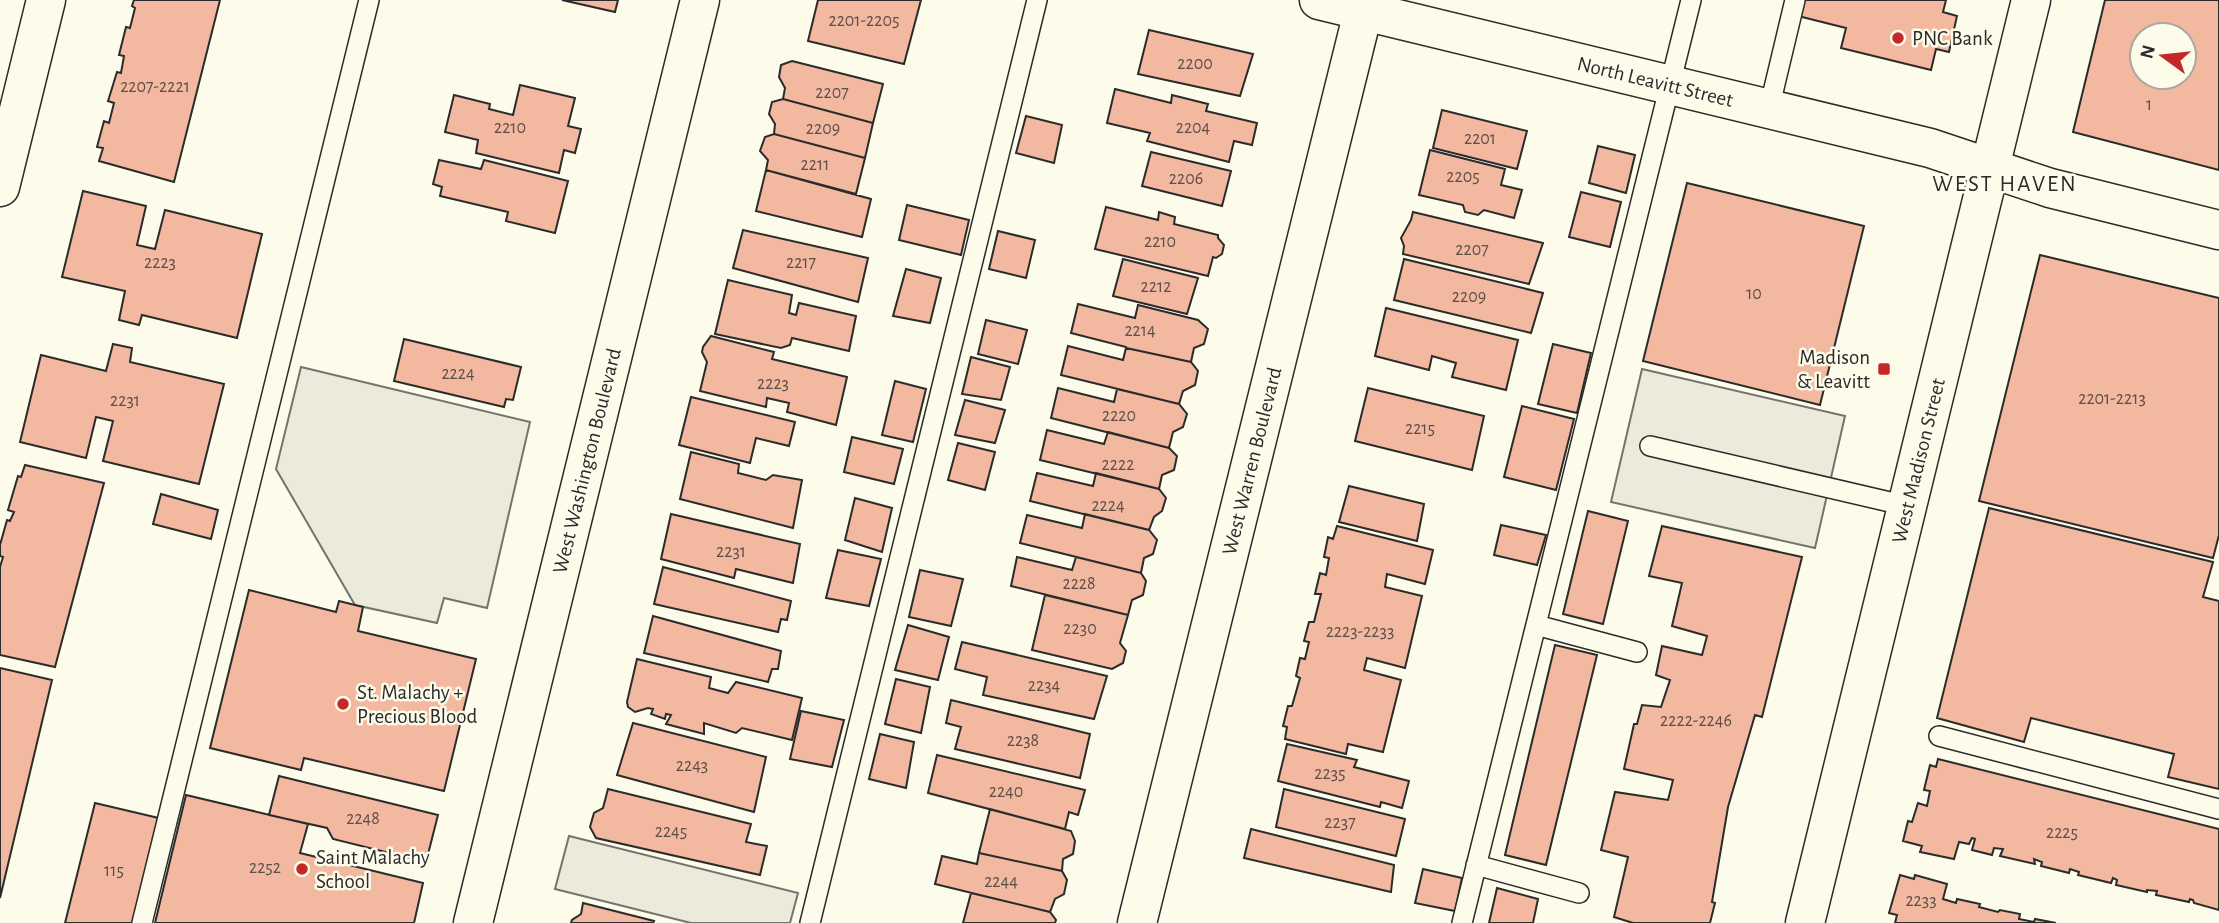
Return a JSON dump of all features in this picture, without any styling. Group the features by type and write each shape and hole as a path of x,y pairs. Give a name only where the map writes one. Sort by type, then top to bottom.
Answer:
{"street":[{"path":"0,187 46,0"},
{"name":"West Washington Boulevard","path":"473,923 700,0"},
{"name":"North Leavitt Street","path":"1320,0 1364,5 1670,85 1930,148 2050,188 2219,230"},
{"name":"West Madison Street","path":"1805,923 2031,0"},
{"name":"West Warren Boulevard","path":"1138,923 1364,5"}],"lane":[{"path":"142,923 369,0"},
{"path":"810,923 1037,0"},
{"path":"1462,923 1691,0"},
{"path":"1769,109 1794,0"},
{"path":"1650,446 1907,506"},
{"path":"1536,625 1637,652"},
{"path":"1939,736 2219,809"},
{"path":"1476,865 1579,893"}],"shaded area":[{"path":"301,367 530,422 487,608 444,598 437,623 355,605 276,469"},
{"path":"1642,369 1845,416 1815,548 1611,502"},
{"path":"569,836 798,893 790,923 691,923 555,889"}],"building":[{"path":"134,0 220,0 174,182 99,161 103,148 97,147 104,121 109,123 114,103 108,101 117,72 121,73 124,56 119,55 126,27 130,28 135,8 132,6"},
{"path":"562,0 618,0 615,12"},
{"path":"818,0 921,0 904,64 808,41"},
{"name":"PNC Bank","path":"1797,0 1946,0 1943,12 1957,16 1949,52 1936,49 1931,70 1841,48 1846,28 1794,15"},
{"path":"2105,0 2219,0 2219,170 2073,132"},
{"path":"1149,30 1253,54 1240,96 1138,74"},
{"path":"792,61 883,84 873,123 783,99 785,88 779,77 781,65"},
{"path":"520,85 575,98 568,126 581,129 575,153 564,150 559,173 476,153 478,140 445,132 454,95 490,104 489,109 513,115"},
{"path":"1115,89 1171,103 1172,95 1208,104 1206,111 1257,123 1252,145 1234,141 1229,162 1147,141 1150,133 1107,123"},
{"path":"783,99 873,123 865,158 774,134 775,124 769,114 772,102"},
{"path":"1442,110 1527,131 1517,169 1433,148"},
{"path":"1026,116 1062,125 1054,163 1016,153"},
{"path":"774,134 865,158 856,194 766,170 768,160 760,151 765,137"},
{"path":"1598,146 1635,155 1626,193 1589,183"},
{"path":"1430,150 1505,169 1501,185 1522,190 1514,218 1484,210 1478,215 1465,212 1463,205 1419,195"},
{"path":"1151,152 1231,171 1222,206 1142,186"},
{"path":"439,160 481,169 484,160 568,181 555,233 506,221 508,212 440,196 442,187 433,184"},
{"path":"766,170 871,199 862,237 756,211"},
{"path":"1687,183 1864,226 1820,405 1643,361"},
{"path":"83,191 146,206 137,245 155,249 165,210 262,234 237,338 142,315 139,325 119,320 125,291 62,277"},
{"path":"1581,192 1621,202 1610,247 1569,237"},
{"path":"907,205 969,220 961,255 899,240"},
{"path":"1106,207 1158,220 1159,212 1175,217 1174,224 1218,235 1224,245 1222,254 1213,257 1208,276 1095,249"},
{"path":"1413,212 1543,243 1529,284 1403,254 1401,238"},
{"path":"743,230 868,258 858,302 733,268"},
{"path":"998,231 1035,240 1026,278 989,269"},
{"path":"2040,255 2219,298 2219,535 2213,558 1979,501"},
{"path":"1123,259 1198,278 1187,314 1113,296"},
{"path":"1404,259 1543,293 1531,333 1394,300"},
{"path":"906,269 941,278 930,323 893,316"},
{"path":"728,280 792,295 789,313 796,315 799,303 856,316 849,351 792,338 790,345 781,348 715,334"},
{"path":"1078,304 1135,318 1138,305 1198,320 1208,329 1204,344 1194,348 1191,362 1071,333"},
{"path":"1386,308 1518,340 1506,390 1452,377 1456,363 1432,356 1429,370 1375,356"},
{"path":"986,320 1027,330 1018,364 978,354"},
{"path":"711,336 774,352 772,359 847,377 836,425 787,412 789,403 767,398 766,407 700,391 707,362 702,352 703,347"},
{"path":"404,339 521,367 513,400 506,399 504,407 394,381"},
{"path":"113,344 132,348 130,362 224,384 199,484 103,461 113,421 96,417 86,458 20,442 41,355 106,371"},
{"path":"1553,344 1591,353 1577,413 1538,404"},
{"path":"1068,346 1123,360 1126,348 1191,362 1198,371 1195,385 1183,391 1179,404 1061,375"},
{"path":"971,357 1010,367 1001,400 962,394"},
{"path":"895,381 926,389 913,442 882,435"},
{"path":"1058,388 1114,402 1117,389 1179,404 1187,414 1183,427 1173,432 1169,448 1051,418"},
{"path":"1368,388 1484,416 1472,470 1355,441"},
{"path":"691,397 795,422 789,446 756,438 750,463 679,445"},
{"path":"965,400 1005,410 995,443 955,435"},
{"path":"1522,406 1574,419 1556,490 1504,477"},
{"path":"1047,430 1104,444 1108,432 1169,448 1177,456 1174,470 1162,475 1159,489 1040,460"},
{"path":"852,437 903,449 894,484 844,472"},
{"path":"958,443 995,452 985,490 948,480"},
{"path":"691,452 739,464 738,473 766,480 773,475 802,480 793,528 680,499"},
{"path":"25,465 104,483 55,667 0,655 0,567 3,557 0,556 0,545 7,520 10,521 14,512 8,510 18,476 21,477"},
{"path":"1037,473 1093,486 1096,473 1159,489 1166,498 1162,511 1154,517 1149,530 1030,501"},
{"path":"1349,486 1424,504 1417,541 1339,522"},
{"path":"161,494 218,510 211,539 153,524"},
{"path":"855,498 892,508 882,552 845,540"},
{"path":"1989,508 2213,562 2203,597 2219,601 2219,789 2168,777 2174,754 2031,718 2024,742 1937,718"},
{"path":"1588,511 1628,521 1603,624 1563,614"},
{"path":"671,514 800,544 793,583 736,569 734,578 661,559"},
{"path":"1085,514 1149,530 1157,540 1153,554 1144,558 1141,573 1020,543 1027,515 1082,528"},
{"path":"1501,525 1546,535 1537,565 1494,555"},
{"path":"1337,526 1433,550 1425,584 1387,574 1385,587 1422,596 1405,668 1367,658 1364,670 1401,680 1383,752 1348,744 1346,754 1285,739 1287,727 1283,726 1300,678 1296,676 1300,658 1305,659 1309,642 1304,641 1309,622 1314,622 1321,594 1315,594 1320,573 1326,575 1329,558 1324,557 1328,537 1333,539"},
{"path":"1662,526 1802,557 1762,717 1755,715 1728,807 1710,923 1633,923 1614,917 1628,857 1601,850 1615,792 1668,800 1673,780 1624,769 1634,724 1637,724 1642,705 1661,707 1670,680 1656,675 1662,646 1702,655 1707,636 1672,626 1682,583 1649,576"},
{"path":"838,550 881,559 869,606 826,598"},
{"path":"1017,557 1072,570 1076,557 1141,573 1146,581 1143,595 1132,600 1128,615 1011,586"},
{"path":"663,567 791,601 787,620 781,619 778,632 654,604"},
{"path":"920,570 963,579 951,626 909,617"},
{"name":"St. Malachy + Precious Blood","path":"249,590 336,612 339,601 363,607 358,631 476,659 444,791 304,758 301,770 210,748"},
{"path":"1045,595 1128,615 1120,643 1126,651 1123,663 1112,669 1032,650"},
{"path":"653,616 781,651 778,669 772,669 768,682 644,653"},
{"path":"908,625 949,637 938,680 895,670"},
{"path":"962,642 1107,676 1094,719 983,695 987,677 955,669"},
{"path":"1555,645 1597,655 1546,865 1505,855"},
{"path":"637,659 711,677 709,688 728,693 736,682 802,698 792,740 742,728 736,733 704,723 704,734 666,724 671,715 666,714 665,719 651,714 653,709 635,712 628,707 627,702"},
{"path":"0,668 52,680 0,898"},
{"path":"896,679 930,687 921,733 885,724"},
{"path":"951,700 1090,734 1080,778 955,749 961,727 946,723"},
{"path":"801,711 844,720 832,767 790,759"},
{"path":"633,723 766,757 754,812 617,775"},
{"path":"880,734 914,742 906,788 869,779"},
{"path":"1287,744 1357,760 1354,767 1409,781 1402,808 1381,802 1380,807 1278,781"},
{"path":"937,755 1085,790 1078,815 1069,812 1065,829 928,793"},
{"path":"1938,759 2219,829 2219,910 2194,903 2190,899 2189,902 2156,895 2157,891 2147,892 2116,885 2117,880 2113,878 2111,883 2078,875 2079,872 2070,869 2069,873 2041,866 2042,862 2034,859 2035,864 2000,856 2003,849 1994,848 1992,855 1972,850 1975,839 1972,838 1969,844 1959,842 1954,859 1920,852 1922,846 1903,841 1908,821 1912,822 1918,803 1927,806 1930,791 1924,790 1930,765 1936,767"},
{"path":"279,776 438,815 426,862 333,839 327,828 269,815"},
{"path":"608,789 751,824 746,842 767,846 760,875 596,838 590,827 594,813 603,808"},
{"path":"1284,789 1405,819 1396,856 1276,827"},
{"path":"186,795 308,824 300,853 423,883 414,923 155,923"},
{"path":"95,803 163,819 138,923 65,923"},
{"path":"990,809 1071,831 1075,841 1073,854 1063,859 1062,871 979,853"},
{"path":"1251,829 1394,865 1391,892 1244,858"},
{"path":"979,853 1062,871 1067,880 1064,894 1055,899 1050,912 935,884 942,856 977,864"},
{"path":"1423,869 1462,878 1455,911 1415,903"},
{"path":"1900,875 1914,879 1915,875 1947,884 1943,899 1956,903 1957,899 1980,904 1979,907 1998,912 2000,910 2020,914 2019,919 2056,923 1895,923 1897,915 1889,913"},
{"path":"1497,888 1538,899 1533,923 1489,923"},
{"path":"971,893 1050,912 1056,920 1055,923 963,923"},
{"path":"583,903 654,921 571,923 581,914"}],"place":[{"name":"PNC Bank","path":"1898,38"},
{"name":"Madison & Leavitt","path":"1884,369"},
{"name":"St. Malachy + Precious Blood","path":"343,704"},
{"name":"Saint Malachy School","path":"302,869"}],"district":[{"name":"WEST HAVEN","path":"2005,184"}]}
